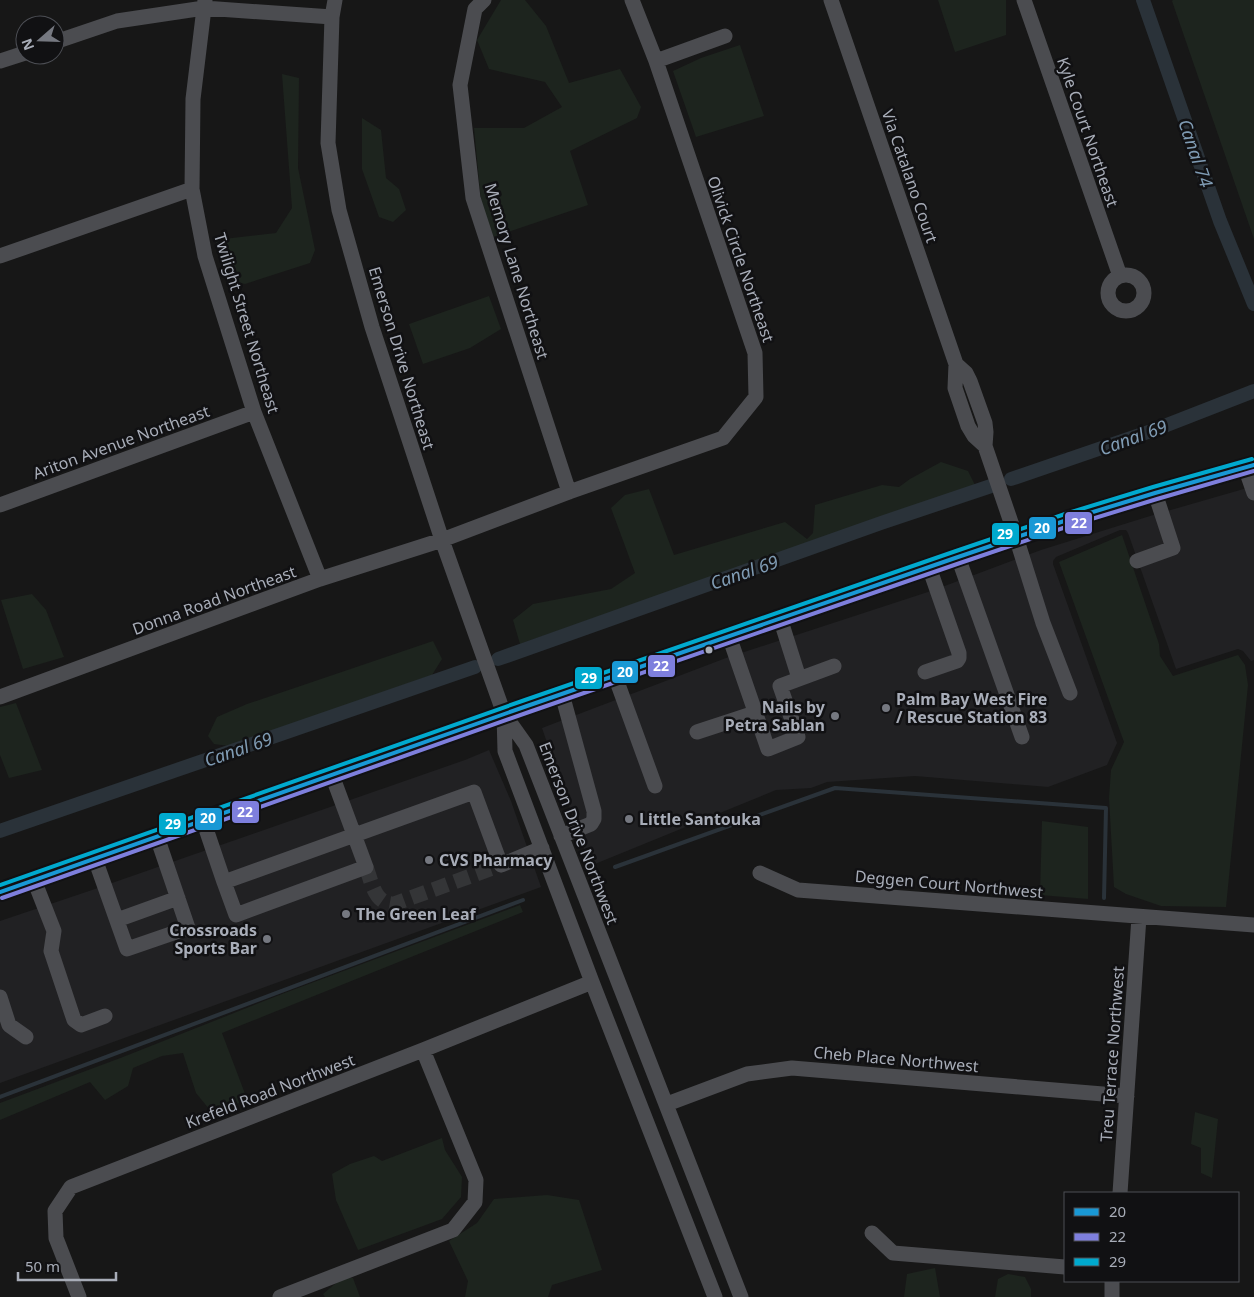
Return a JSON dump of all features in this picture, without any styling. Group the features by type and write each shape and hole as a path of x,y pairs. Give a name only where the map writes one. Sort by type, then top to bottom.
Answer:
{"main road":[{"path":"0,892 504,714 1016,537 1155,493 1249,466"}],"street":[{"name":"Emerson Drive Northeast","path":"335,0 332,17 328,143 339,210 372,327 442,540 504,714"},
{"name":"Memory Lane Northeast","path":"484,0 475,10 460,85 473,198 569,492"},
{"name":"Olivick Circle Northeast","path":"442,540 569,492 723,438 756,397 755,353 656,61 632,0"},
{"name":"Via Catalano Court","path":"831,0 956,364 955,388 962,410 974,436 985,446"},
{"name":"Kyle Court Northeast","path":"1024,0 1120,276"},
{"path":"65,39 117,21 204,4 332,17"},
{"name":"Twilight Street Northeast","path":"204,4 193,99 192,189 205,256 254,412 320,579"},
{"path":"656,61 725,36"},
{"path":"0,61 15,56"},
{"path":"0,256 192,189"},
{"name":"Via Catalano Court","path":"956,364 966,373 970,381 985,423 985,446 1043,623 1070,693"},
{"path":"962,410 978,404"},
{"name":"Ariton Avenue Northeast","path":"0,505 254,412"},
{"path":"1249,466 1254,494"},
{"path":"1137,561 1174,548 1155,493"},
{"name":"Donna Road Northeast","path":"0,697 320,579 442,540"},
{"path":"958,557 1022,737"},
{"path":"925,672 957,661 959,658 929,567"},
{"path":"780,618 799,678"},
{"path":"729,636 768,749 798,737 780,686 834,666"},
{"path":"615,676 655,786"},
{"path":"562,694 594,812 594,819 591,824 562,836"},
{"path":"697,732 755,712"},
{"path":"504,714 505,751 592,982 715,1297"},
{"name":"Emerson Drive Northwest","path":"504,714 526,745 741,1297"},
{"path":"203,820 236,915 366,867 332,775"},
{"path":"224,882 474,792 501,865 542,848"},
{"path":"95,859 127,949 188,928 157,837"},
{"name":"Deggen Court Northwest","path":"760,873 798,890 1254,925"},
{"path":"34,880 54,932 50,951 74,1020 81,1025 105,1016"},
{"path":"117,920 178,898"},
{"name":"Treu Terrace Northwest","path":"1120,1192 1139,917"},
{"name":"Krefeld Road Northwest","path":"79,1297 56,1238 55,1211 71,1187 592,982"},
{"path":"0,998 9,1025 26,1037"},
{"path":"280,1297 453,1230 476,1202 476,1180 423,1050"},
{"name":"Cheb Place Northwest","path":"667,1104 748,1074 792,1068 1127,1096"},
{"path":"872,1233 893,1253 1064,1267"},
{"path":"1112,1282 1112,1297"}],"shaded area":[{"path":"501,0 525,0 546,26 569,83 620,69 641,107 637,118 570,151 588,205 493,237 481,201 474,128 524,128 562,107 545,82 489,69 477,40"},
{"path":"938,0 1006,0 1006,35 955,52"},
{"path":"1254,0 1254,239 1172,1"},
{"path":"740,45 764,116 696,137 673,71 701,58"},
{"path":"282,74 299,78 298,168 315,250 310,263 245,284 228,280 215,240 276,233 292,208"},
{"path":"362,118 381,130 386,178 399,189 406,210 393,222 379,217 362,169"},
{"path":"489,296 501,329 470,348 423,364 409,324"},
{"path":"941,462 968,471 975,485 520,644 513,620 533,604 611,589 635,573 611,508 625,495 649,489 674,555 785,522 807,539 813,533 815,505 882,485 899,487"},
{"path":"1254,486 1254,660 1251,661 1243,651 1238,649 1176,669 1126,530 1120,530 1056,557 1053,561 1117,743 1107,765 1048,787 915,776 827,782 811,788 776,790 590,866 542,728 726,658 934,590 1041,550"},
{"path":"1122,535 1159,644 1160,656 1173,676 1238,655 1245,665 1248,685 1226,907 1161,906 1126,894 1114,887 1109,798 1111,770 1124,742 1059,562"},
{"path":"32,594 46,610 64,657 23,669 1,600"},
{"path":"433,641 442,659 432,675 229,746 214,744 208,736 217,717 247,704"},
{"path":"16,703 42,770 9,778 0,755 0,707"},
{"path":"489,750 511,801 541,887 0,1083 0,921 465,760"},
{"path":"1042,821 1088,827 1088,899 1040,895"},
{"path":"520,905 523,912 222,1033 247,1099 214,1115 196,1093 183,1053 162,1056 133,1068 128,1086 105,1100 90,1082 0,1120 0,1103 282,994"},
{"path":"1195,1112 1218,1119 1212,1178 1201,1173 1201,1148 1191,1144"},
{"path":"442,1138 445,1150 462,1177 461,1197 442,1219 358,1250 336,1200 332,1174 350,1164 374,1156 382,1161"},
{"path":"547,1195 579,1200 602,1270 552,1285 548,1297 465,1297 468,1281 449,1241 477,1223 494,1199"},
{"path":"935,1268 940,1297 904,1297 907,1274"},
{"path":"1008,1274 1025,1277 1031,1289 1031,1297 995,1297 998,1279"},
{"path":"342,1278 353,1278 360,1297 325,1297 323,1294"}],"waterway":[{"name":"Canal 74","path":"1143,0 1220,221 1254,304"},
{"name":"Canal 69","path":"1011,479 1154,430 1254,391"},
{"name":"Canal 69","path":"498,659 881,523 991,486"},
{"name":"Canal 69","path":"0,831 475,667"},
{"path":"615,867 835,788 1106,808 1104,898"},
{"path":"0,1097 523,900"}],"tunnel":[{"path":"366,867 378,896 387,903 394,904 501,865"}],"transit line":[{"name":"29","path":"0,885 956,551 1068,513 1252,459"},
{"name":"20","path":"0,892 527,706 958,557 1070,519 1254,465"},
{"name":"22","path":"2,898 529,712 960,563 1072,525 1254,471"}],"place":[{"name":"Palm Bay West Fire / Rescue Station 83","path":"886,708"},
{"name":"Nails by Petra Sablan","path":"835,716"},
{"name":"Little Santouka","path":"629,819"},
{"name":"CVS Pharmacy","path":"429,860"},
{"name":"The Green Leaf","path":"346,914"},
{"name":"Crossroads Sports Bar","path":"267,939"}]}
